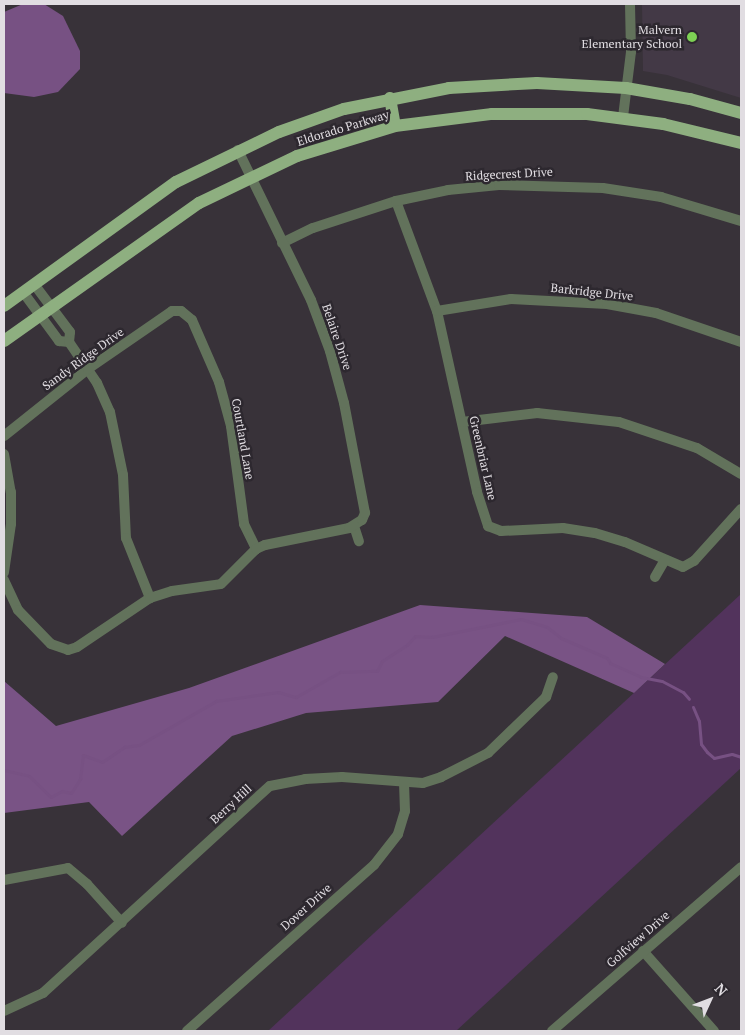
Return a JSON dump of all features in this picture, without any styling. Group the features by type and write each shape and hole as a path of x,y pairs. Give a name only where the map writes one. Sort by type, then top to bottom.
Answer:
{"main road":[{"name":"Eldorado Parkway","path":"4,306 164,190 238,150 315,118 390,98 505,82 626,88 690,99 741,113"},
{"path":"390,98 394,126"},
{"name":"Eldorado Parkway","path":"4,341 177,216 250,176 332,143 394,126 537,112 623,117 741,143"}],"street":[{"path":"623,117 630,52 630,4"},
{"name":"Belaire Drive","path":"238,150 311,300 330,351 344,402 365,513 354,526"},
{"name":"Ridgecrest Drive","path":"282,243 313,228 396,201 448,190 548,184 602,188 661,197 741,221"},
{"name":"Greenbriar Lane","path":"396,201 437,311 483,514 492,529 563,528 595,533 625,542 683,567 694,561 741,509"},
{"path":"34,284 70,332 69,342 88,369 110,412 118,443 126,538 150,598"},
{"path":"23,292 59,340 69,342"},
{"name":"Barkridge Drive","path":"437,311 511,299 606,304 656,313 741,342"},
{"name":"Sandy Ridge Drive","path":"4,436 88,369 172,311 182,311"},
{"name":"Courtland Lane","path":"182,311 192,320 219,382 231,426 244,524 256,550"},
{"path":"462,422 537,413 619,422 697,448 741,474"},
{"path":"4,454 11,492 11,516 4,572"},
{"path":"4,580 18,610 51,644 68,650 77,647 150,598 172,591 221,584 256,550 274,542 354,526 359,540"},
{"path":"655,577 665,560"},
{"name":"Berry Hill","path":"4,1011 42,993 122,923 270,786 305,779 342,777 423,783 441,778 488,753 546,698 554,677"},
{"name":"Dover Drive","path":"187,1031 374,864 398,834 405,811 404,782"},
{"name":"Golfview Drive","path":"552,1031 741,866"},
{"path":"4,880 68,868 87,884 122,923"},
{"path":"644,952 714,1031"}],"shaded area":[{"path":"23,4 44,4 63,16 80,51 80,69 58,92 34,97 4,93 4,12"},
{"name":"Malvern Elementary School","path":"642,4 741,4 741,98 667,75 643,71"},
{"path":"741,594 741,768 456,1031 268,1031"},
{"path":"420,605 587,617 665,664 634,693 505,636 438,702 306,713 232,736 122,836 89,802 4,813 4,681 56,726 189,688"}],"waterway":[{"path":"4,770 29,776 51,797 62,791 71,793 80,779 83,755 102,762 124,747 139,745 216,701 278,692 296,697 340,672 377,671 382,661 407,645 415,636 432,637 521,619 547,627 561,638 607,658 610,663 641,677 662,681 683,692 689,699"},
{"path":"693,707 699,721 701,744 707,752 714,758 732,754 741,757"}],"place":[{"name":"Malvern Elementary School","path":"692,37"}]}
